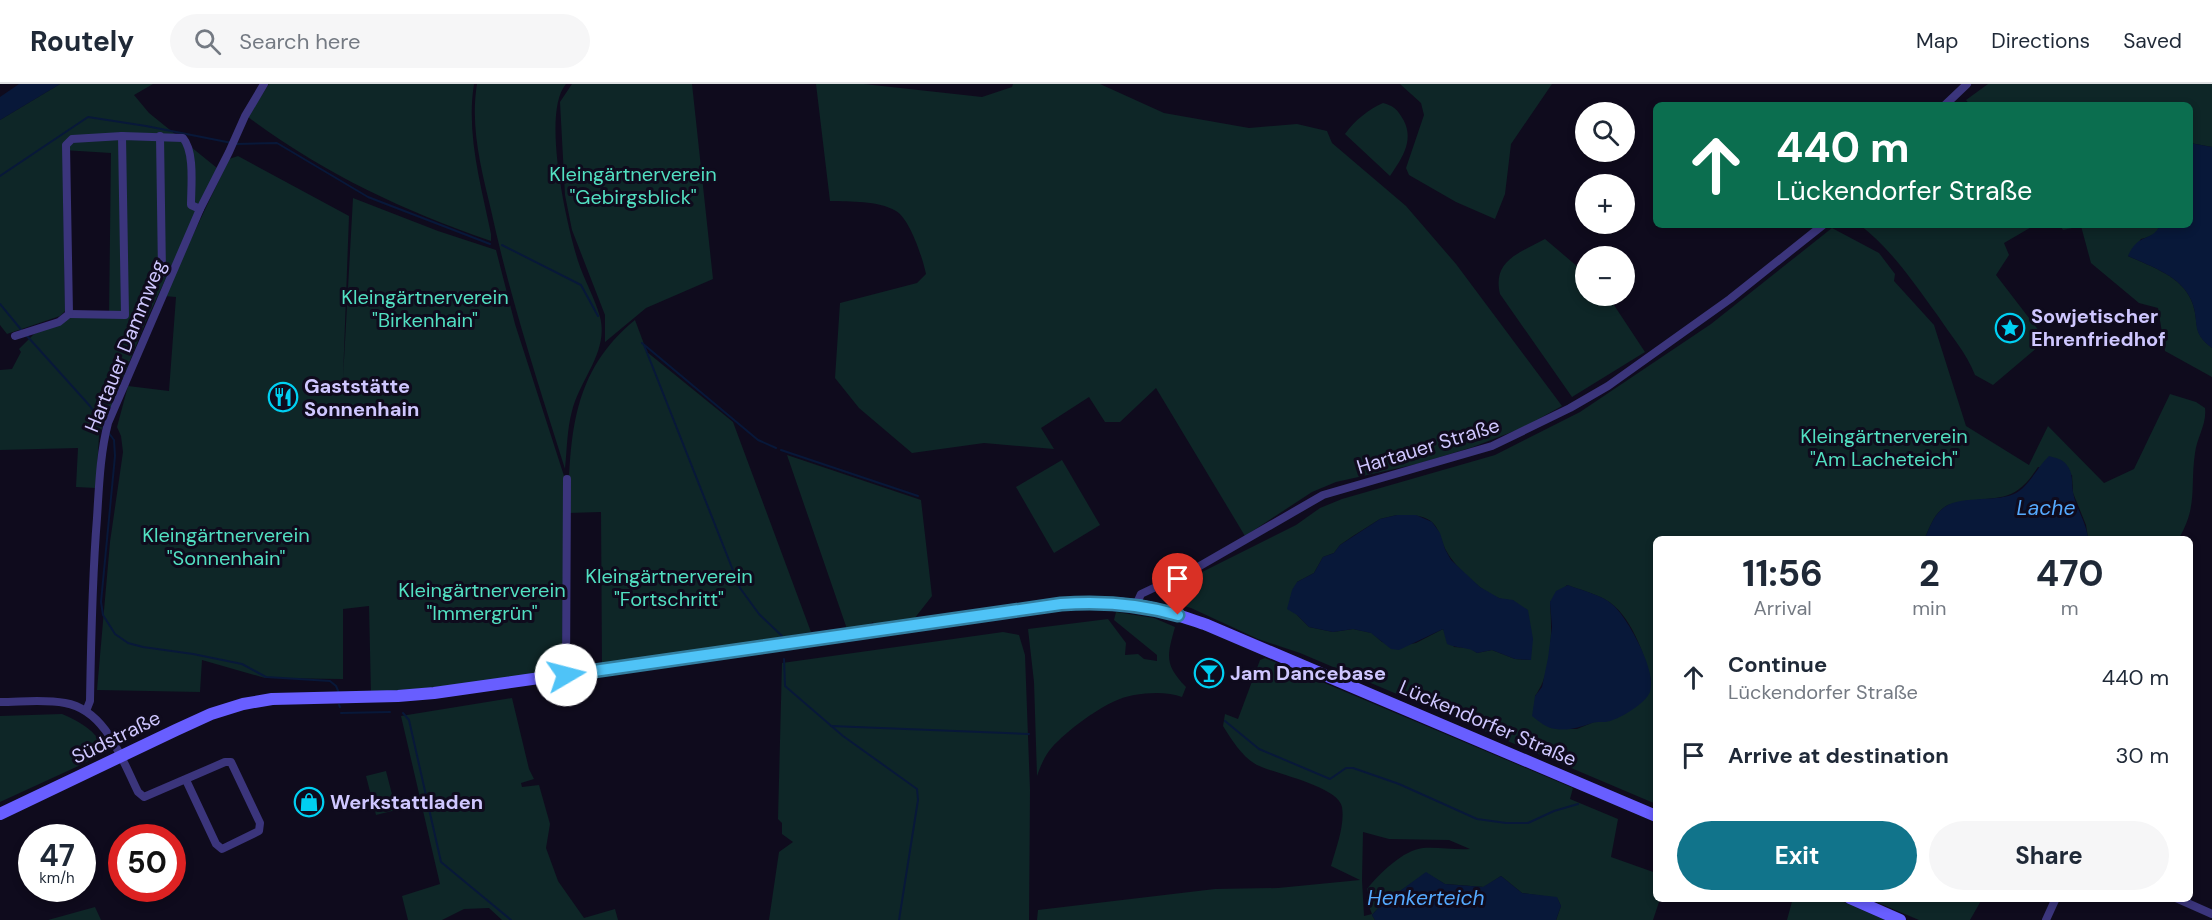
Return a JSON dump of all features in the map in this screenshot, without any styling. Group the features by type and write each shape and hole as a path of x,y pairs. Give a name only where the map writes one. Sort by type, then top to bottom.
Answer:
{"main road":[{"name":"Lückendorfer Straße","path":"566,675 1061,604 1088,602 1136,605 1159,609 1207,625 1653,815"},
{"name":"Südstraße","path":"0,814 211,714 251,702 283,698 398,696 434,693 566,675"},
{"path":"1859,902 1900,920"}],"street":[{"name":"Hartauer Dammweg","path":"86,711 90,701 93,561 108,423 200,209 245,116 264,84"},
{"path":"1948,102 1967,84"},
{"path":"15,336 59,322 69,314 126,315 122,136"},
{"path":"69,314 66,145 72,139 122,136 183,138 190,152 191,205 200,209"},
{"path":"160,136 162,273"},
{"name":"Hartauer Straße","path":"1136,605 1141,594 1198,567 1323,495 1492,446 1570,408 1608,386 1708,316 1820,228"},
{"path":"566,675 567,479"},
{"path":"0,702 66,703 86,711 107,732 138,792 144,797 225,762 231,762 260,823 259,831 222,849 216,844 186,780"},
{"path":"2046,920 2054,902"},
{"path":"2185,902 2212,914"}],"green space":[{"path":"60,84 153,84 134,95 149,113 217,168 147,319 99,436 96,488 76,487 78,448 0,450 0,370 12,369 21,352 19,349 34,334 72,317 109,318 111,153 63,150 65,311 60,316 7,334 0,325 0,120"},
{"path":"269,84 474,84 473,141 491,241 425,216 364,188 306,156 248,117"},
{"path":"477,84 566,84 559,98 556,119 558,170 573,245 598,310 602,329 597,353 572,411 565,469 516,308 484,179 476,132"},
{"name":"Kleingärtnerverein \"Gebirgsblick\"","path":"572,84 692,84 713,279 646,308 605,342 605,315 572,230 565,195 560,102"},
{"path":"816,84 864,84 982,97 1012,87 1013,84 1100,84 1164,113 1249,128 1297,124 1327,131 1332,143 1406,206 1456,264 1562,406 1522,428 1473,447 1417,464 1336,482 1312,492 1245,536 1156,388 1120,422 1105,422 1089,397 1041,428 1054,449 984,443 912,453 859,408 835,378 840,303 917,283 926,274 911,230 896,211 872,203 830,201"},
{"path":"1400,84 1552,84 1511,144 1505,194 1495,219 1456,202 1409,175 1406,168 1424,115 1421,103"},
{"path":"1988,84 2212,84 2212,147 2193,144 2193,102 1968,102 1966,100"},
{"path":"1383,103 1392,106 1397,111 1405,124 1408,140 1390,176 1345,134 1362,116"},
{"path":"238,156 349,216 343,378 353,198 438,231 496,250 515,324 565,479 562,673 371,694 369,606 343,609 343,679 265,678 202,660 200,692 97,690 110,542 123,452 117,427 128,386 169,391 176,297 164,296 229,159"},
{"name":"Kleingärtnerverein \"Am Lacheteich\"","path":"1832,228 1879,253 1895,274 1894,281 1934,325 1966,426 2029,465 2048,426 2104,483 2134,469 2170,394 2196,402 2205,408 2205,420 2195,453 2189,516 2180,536 2088,536 2086,525 2073,493 2072,475 2038,467 2021,487 2006,496 1946,506 1936,516 1926,536 1653,536 1653,803 1300,653 1258,639 1191,608 1166,601 1165,596 1168,589 1296,525 1320,508 1342,499 1495,455 1580,412 1711,324","holes":["1397,515 1416,516 1433,523 1451,558 1477,585 1492,595 1513,600 1531,660 1515,659 1492,650 1477,653 1470,648 1454,647 1443,629 1416,643 1406,645 1382,642 1372,633 1353,629 1333,632 1309,627 1297,615 1297,582 1314,573 1323,557 1334,553 1340,545 1380,519","1567,585 1592,593 1615,606 1629,624 1645,659 1651,680 1594,722 1577,729 1557,729 1535,696 1545,675 1550,651 1550,602"]},
{"path":"1864,228 2030,228 2004,243 2009,255 1996,275 2046,340 1993,385 1975,375 1963,351 1911,279"},
{"path":"2082,228 2158,228 2153,235 2141,239 2128,256 2165,273 2181,285 2187,293 2192,302 2201,337 2212,348 2212,377 2165,351 2158,308 2139,303 2091,263"},
{"path":"1545,239 1575,264 1575,306 1615,306 1645,352 1572,397 1500,294 1500,273 1504,265"},
{"name":"Kleingärtnerverein \"Fortschritt\"","path":"635,320 647,352 733,422 811,632 602,667 601,512 568,513 570,458 578,408 586,384 598,361 614,340"},
{"path":"787,455 921,500 932,596 914,619 874,625 873,622 865,627 847,629"},
{"path":"1062,460 1100,525 1054,553 1016,487"},
{"path":"1116,612 1154,618 1175,627 1169,659 1174,672 1186,687 1182,697 1148,693 1122,698 1107,705 1079,723 1049,751 1037,776 1034,682 1028,629 1108,619 1126,643 1125,655 1138,654 1144,659 1157,661 1157,655 1114,620"},
{"path":"1003,632 1019,635 1025,655 1030,790 1029,920 769,920 779,852 793,842 782,834 782,823 778,819 782,663"},
{"path":"1265,658 1573,788 1570,799 1618,819 1611,857 1653,872 1653,902 1659,902 1653,920 1556,920 1561,906 1557,898 1522,893 1501,876 1484,887 1445,884 1426,873 1382,904 1372,915 1375,920 1037,920 1038,910 1215,889 1278,888 1360,880 1331,866 1340,836 1343,814 1338,800 1318,787 1266,769 1247,758 1223,726 1225,714 1238,719 1260,660","holes":["1363,832 1389,839 1449,840 1470,849 1423,848 1400,858 1367,889 1368,904 1372,914 1364,916"]},
{"path":"512,698 529,769 534,779 521,783 522,787 539,785 550,824 546,848 558,881 584,918 615,909 618,920 502,920 489,908 464,909 442,920 408,920 402,896 440,884 401,716"},
{"path":"62,714 82,724 95,735 99,740 98,754 85,763 0,802 0,716"},
{"path":"386,771 396,810 376,815 366,776"},
{"path":"1792,902 1844,902 1885,920 1787,920"},
{"path":"1876,902 1980,902 1970,920 1919,920"},
{"path":"95,907 101,920 48,920"}],"water":[{"path":"19,84 60,84 0,120 0,97"},
{"path":"2193,144 2212,147 2212,348 2198,332 2192,302 2181,285 2165,273 2128,256 2136,243 2158,228 2193,228"},
{"name":"Lache","path":"2049,456 2059,459 2070,471 2074,498 2088,536 1926,536 1936,516 1948,505 1966,500 2006,497 2014,494 2029,482"},
{"path":"1397,515 1416,515 1432,522 1440,533 1451,560 1480,587 1499,598 1513,600 1528,610 1533,639 1531,660 1515,659 1492,650 1477,653 1470,649 1451,646 1447,644 1443,629 1399,650 1391,649 1371,633 1353,629 1333,632 1309,627 1287,609 1292,590 1297,582 1314,573 1323,557 1334,553 1340,545 1380,519"},
{"path":"1568,585 1603,598 1619,612 1640,646 1650,672 1651,683 1650,692 1644,701 1620,717 1608,722 1594,722 1561,729 1546,726 1532,716 1535,696 1542,687 1548,658 1552,627 1550,602 1556,591"},
{"name":"Henkerteich","path":"1426,872 1445,884 1483,887 1501,876 1522,893 1557,897 1561,906 1556,920 1375,920 1372,915 1382,904"}],"waterway":[{"path":"0,176 88,117 237,144 277,143 368,197 490,244"},
{"path":"502,245 581,285 598,316"},
{"path":"0,304 23,332"},
{"path":"27,336 90,406 105,428"},
{"path":"642,343 758,440 776,448"},
{"path":"644,345 740,588 759,614 782,636"},
{"path":"108,432 114,440 115,456 101,602 103,615 115,634 128,643 143,647 242,664 266,677 330,681 339,693"},
{"path":"781,450 918,496"},
{"path":"784,659 785,686 843,736 917,789 918,800 899,920"},
{"path":"341,713 390,712"},
{"path":"403,713 409,720 441,862 511,920"},
{"path":"1225,721 1259,749 1330,779 1346,768 1353,768 1399,784 1477,819 1528,823 1554,811 1578,804"},
{"path":"831,726 1029,734"}],"place":[{"name":"Sowjetischer Ehrenfriedhof","path":"2010,328"},
{"name":"Gaststätte Sonnenhain","path":"283,397"},
{"name":"Jam Dancebase","path":"1209,673"},
{"name":"Werkstattladen","path":"309,802"}],"route":[{"path":"566,675 1061,604 1088,602 1136,605 1178,615"}],"park label":[{"name":"Kleingärtnerverein \"Birkenhain\"","path":"425,308"},
{"name":"Kleingärtnerverein \"Sonnenhain\"","path":"226,546"},
{"name":"Kleingärtnerverein \"Immergrün\"","path":"482,602"}]}
